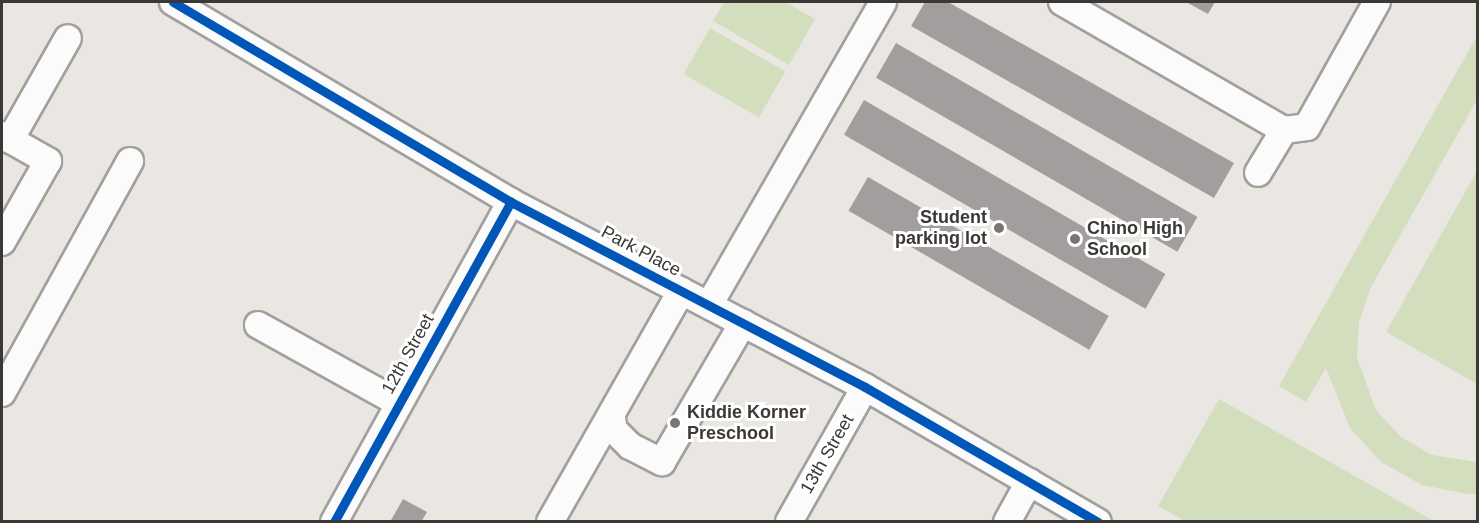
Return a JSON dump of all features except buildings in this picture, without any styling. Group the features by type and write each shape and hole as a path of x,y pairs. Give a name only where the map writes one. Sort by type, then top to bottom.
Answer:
{"street":[{"name":"Park Place","path":"173,2 511,202 865,387 1098,522"},
{"path":"709,305 884,2"},
{"path":"1062,2 1284,130 1307,127 1377,2"},
{"path":"2,242 48,161 6,138 68,38"},
{"path":"1258,173 1284,130"},
{"path":"2,393 130,161"},
{"name":"12th Street","path":"334,522 511,202"},
{"path":"550,522 612,419 681,291"},
{"path":"612,419 614,430 630,446 662,462 743,323"},
{"path":"258,325 399,403"},
{"name":"13th Street","path":"789,522 865,387"},
{"path":"1007,522 1029,482"}],"green space":[{"path":"724,2 785,2 815,19 789,65 713,21"},
{"path":"710,28 785,72 759,117 684,74"},
{"path":"1477,36 1477,100 1371,287 1359,322 1357,358 1376,410 1401,437 1432,455 1477,462 1477,494 1468,494 1422,485 1381,462 1350,428 1326,368 1306,402 1279,386"},
{"path":"1477,171 1477,384 1386,332"},
{"path":"1219,399 1434,521 1185,521 1158,506"}],"cycle path":[{"path":"173,2 511,202 865,387 1098,522"},
{"path":"334,522 511,202"}],"place":[{"name":"Student parking lot","path":"999,228"},
{"name":"Chino High School","path":"1075,239"},
{"name":"Kiddie Korner Preschool","path":"675,423"}]}
